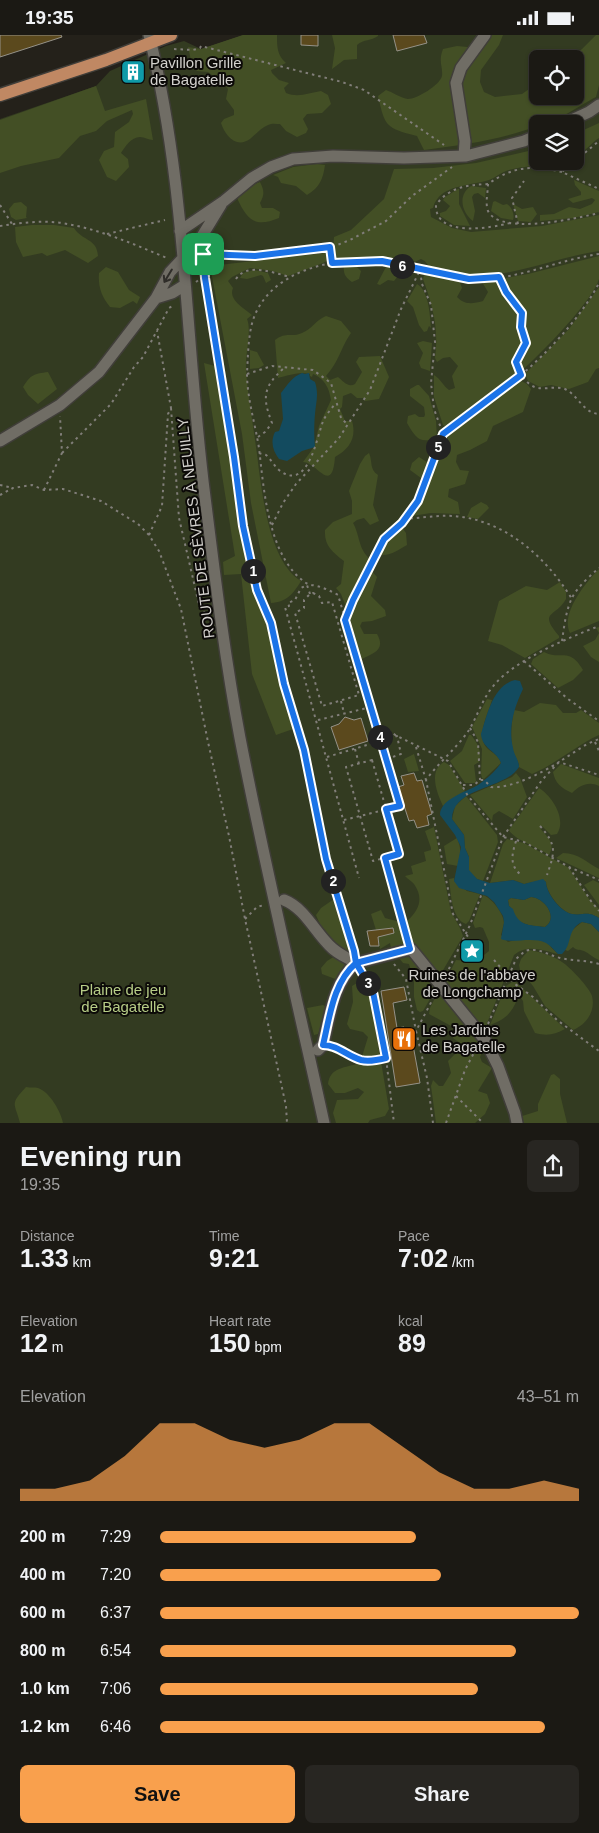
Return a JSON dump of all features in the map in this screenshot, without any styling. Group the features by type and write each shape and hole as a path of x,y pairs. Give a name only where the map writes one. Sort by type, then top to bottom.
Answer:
{"main road":[{"path":"0,95 106,60 150,39 171,35"}],"street":[{"path":"460,156 465,141 456,83 461,68 485,35"},
{"name":"ROUTE DE SÈVRES À NEUILLY","path":"150,39 156,62 169,141 183,257 191,283 204,494 239,736 274,903 324,1123"},
{"path":"582,115 599,105"},
{"path":"180,231 252,179 272,167 294,159 333,157 404,159 460,156 529,139"},
{"path":"0,441 60,405 99,372 156,298 170,272 199,241 224,201"},
{"path":"156,298 172,293 191,283"},
{"path":"284,900 302,914 332,949 356,963"},
{"path":"321,1047 334,997 345,972 356,963 410,949 441,984 482,1037 498,1066 517,1123"}],"path":[{"path":"174,49 193,49 200,48 201,46 342,82 364,90 460,156 451,168 412,196 386,221 350,240 330,247 255,256 203,254"},
{"path":"584,154 599,141"},
{"path":"510,223 492,228 469,229 454,227 438,217 436,205 448,193 463,186 488,184 507,173 532,167 542,167 562,172 599,189"},
{"path":"518,224 512,198 524,181"},
{"path":"488,184 487,200 489,212 493,216 510,223 539,224 599,213"},
{"path":"0,205 12,224"},
{"path":"107,234 165,220"},
{"path":"0,226 26,222 60,223 107,234 169,259 183,257"},
{"path":"330,247 332,263"},
{"path":"200,248 203,254 205,278 243,526 257,590 271,623 284,684 304,750 326,859 356,963 373,992 386,1058 394,1122"},
{"path":"310,594 308,585 289,567 276,541 266,501 247,374 251,330 256,314 267,295 290,277 332,263 382,261 469,279 499,277 599,254"},
{"path":"236,279 241,273 248,270 258,270 290,277"},
{"path":"272,525 287,497 348,425 370,391 401,309 420,270"},
{"path":"420,270 422,284 430,305 434,342 431,383 434,409 443,434"},
{"path":"499,277 506,292 522,313 521,327 526,343 516,362 521,375 534,387 564,389 587,410 599,415"},
{"path":"191,283 205,278"},
{"path":"345,620 384,539 404,519 418,501 443,434 521,375 557,339 590,299 599,283"},
{"path":"44,490 62,453 110,404 134,367 143,357 169,308 174,305"},
{"path":"157,331 171,408 179,518 200,609 207,615"},
{"path":"247,374 268,367 313,370 331,383 341,418 348,425"},
{"path":"257,438 272,423 266,408 268,385 273,377 284,368"},
{"path":"259,453 266,455 276,468 288,474 296,474 308,464 314,453 324,420 336,402"},
{"path":"60,405 62,453"},
{"path":"149,535 162,506 168,414 171,408"},
{"path":"308,464 312,466"},
{"path":"0,485 13,488"},
{"path":"0,495 13,488 32,485 44,490 63,489 101,501 138,524 149,535 159,551 181,609 286,1106 287,1123"},
{"path":"404,519 454,516 477,521 497,529 518,539 540,557 561,581 572,599"},
{"path":"562,642 565,620 572,599 599,567"},
{"path":"344,820 400,806 338,595 321,587 308,585 301,588 295,601 288,603 289,606 285,607 359,878"},
{"path":"310,594 319,596 322,603 326,601 328,603 332,602 359,695 322,706 295,613 304,608 304,599 310,594"},
{"path":"426,780 470,728 486,697 495,684 508,671 562,642 599,626"},
{"path":"524,661 568,699 599,721"},
{"path":"341,701 344,713"},
{"path":"317,721 371,707"},
{"path":"375,718 384,728 398,737 448,761 468,796 502,837 524,842 551,858 599,881"},
{"path":"470,728 478,742 480,780"},
{"path":"327,757 398,737"},
{"path":"386,759 401,754 398,737"},
{"path":"480,780 484,780 491,787 502,787 542,772 599,739"},
{"path":"594,741 599,751"},
{"path":"415,746 426,780 453,913 462,926 465,935 477,946"},
{"path":"355,749 359,764"},
{"path":"372,760 399,854 373,861 346,767 359,764 372,760"},
{"path":"559,762 599,775"},
{"path":"416,1031 459,951 502,837 542,779 559,762"},
{"path":"463,785 474,785 480,780"},
{"path":"540,826 552,842 553,848 548,875"},
{"path":"516,840 511,859 516,871 521,875"},
{"path":"385,858 410,949"},
{"path":"569,867 599,911"},
{"path":"245,919 256,907 265,905"},
{"path":"446,1123 465,1070 482,1037 508,975 522,952 529,949 539,950 560,958 599,964"},
{"path":"387,954 406,979 427,1078 433,1123"},
{"path":"494,960 515,983 557,1020 599,1051"},
{"path":"321,1047 333,1045 362,1060 370,1061 386,1058"},
{"path":"456,1096 483,1123"}],"green space":[{"name":"Plaine de jeu de Bagatelle","path":"243,35 599,35 599,1123 0,1123 0,119 96,86 110,71 166,46 184,41 201,49"},
{"path":"243,35 277,35 278,50 286,63 271,70 279,80 289,83 284,88 286,93 299,95 321,91 328,95 331,104 322,113 307,114 303,119 308,129 306,133 297,137 286,131 280,124 271,124 245,142 240,142 232,139 225,132 221,123 224,119 234,115 234,110 226,99 228,89 208,72 197,71 192,65 188,47 201,49"},
{"path":"332,35 378,36 357,45 357,59 344,60 332,69 335,48"},
{"path":"489,35 503,35 499,45 481,70 480,82 484,92 495,97 522,94 529,89 529,105 582,105 565,115 529,115 529,129 509,135 424,150 417,136 398,131 388,124 378,96 386,90 408,99 422,94 433,87 442,76 441,61 443,49 457,46 478,48"},
{"path":"596,35 599,35 599,85 596,97 584,104 584,50 581,50"},
{"path":"96,86 105,111 146,99 153,140 137,137 129,143 121,153 128,159 129,167 116,181 107,177 99,160 104,151 114,147 115,132 129,122 133,114 132,110 107,121 96,131 80,136 59,158 21,166 0,173 0,120"},
{"path":"599,123 599,138 584,151 584,130"},
{"path":"529,151 529,166 512,169 489,180 456,187 442,194 436,200 433,208 430,209 431,217 452,228 471,232 542,226 599,215 599,251 492,275 474,276 441,272 432,269 421,259 408,265 379,259 334,260 332,258 288,276 273,271 250,268 228,281 233,288 232,292 235,300 252,315 247,319 249,329 246,363 248,395 267,517 279,555 289,570 301,581 289,597 271,603 251,503 242,434 210,266 333,252 334,237 351,230 384,199 394,169 433,168 476,163"},
{"path":"325,165 323,174 318,186 307,195 296,186 281,183 278,177 273,175 293,167"},
{"path":"574,180 599,191 599,212 573,218 540,221 540,215 554,214 569,207 580,209 592,204 595,200 592,198 573,203 568,199 581,195"},
{"path":"260,182 263,192 260,203 262,208 273,208 280,212 279,218 258,222 248,217 244,212 237,198 252,185"},
{"path":"471,186 486,188 485,198 478,193 472,197 475,211 473,221 466,213 463,204 464,194"},
{"path":"458,189 459,204 470,226 454,225 440,216 440,213 446,211 450,206 443,200 445,197"},
{"path":"495,201 503,205 509,205 512,209 513,220 501,218 491,211"},
{"path":"21,202 27,207 27,218 16,220 11,217 9,209 14,203"},
{"path":"513,204 522,209 533,207 537,214 531,222 518,221"},
{"path":"54,225 74,228 95,246 98,256 88,263 65,250 47,256 42,253 23,257 16,242 15,227"},
{"path":"599,256 599,279 591,294 576,315 555,338 506,386 482,405 461,420 446,427 443,425 434,397 434,375 449,390 455,388 452,376 458,366 450,357 443,358 437,362 435,358 436,328 430,299 423,279 425,273 459,280 462,288 457,297 466,303 472,303 483,301 488,292 482,282 528,274"},
{"path":"354,264 361,271 359,279 352,282 345,275 344,265"},
{"path":"387,265 392,265 391,270 397,272 398,276 394,281 388,280 380,285 377,284"},
{"path":"106,267 118,272 129,290 140,297 137,304 133,301 120,308 110,307 102,295 99,282 99,273"},
{"path":"254,270 268,273 271,280 266,283 261,275 247,279 240,278 243,273"},
{"path":"417,284 424,292 429,310 431,328 429,326 427,331 424,332 419,325 413,307 407,301"},
{"path":"599,287 599,368 596,369 588,382 569,389 551,385 540,387 528,381 525,374 569,329"},
{"path":"326,316 341,321 351,333 326,376 330,380 338,377 348,385 355,384 362,372 356,362 359,357 380,356 389,377 379,399 365,401 364,398 357,398 351,393 343,396 340,409 345,421 352,421 353,438 348,447 335,457 331,474 327,476 308,463 303,462 314,447 319,426 331,400 328,388 321,378 313,374 312,377 310,374 302,373 278,378 275,340 286,335 302,333"},
{"path":"423,341 432,343 430,371 421,368 419,363 423,353 417,343"},
{"path":"250,350 257,352 264,365 259,368 250,369"},
{"path":"204,363 215,366 245,552 256,598 268,625 293,729 276,735 252,674 241,574 224,575 223,562 235,556"},
{"path":"48,372 57,389 38,404 28,395 23,387 33,375"},
{"path":"519,380 527,384 531,389 523,412 493,426 487,441 457,455 456,462 460,470 469,471 465,484 449,489 448,497 458,502 460,514 431,513 412,516 425,491 444,439"},
{"path":"417,385 429,396 436,421 437,438 431,440 422,440 416,436 407,423 408,416 415,414 419,417 424,417 425,415 424,407 410,396 410,389"},
{"path":"369,453 372,468 378,475 373,505 379,521 370,525 364,518 353,523 363,551 370,559 349,607 346,607 341,594 336,588 341,584 344,561 327,544 325,530 333,522 352,514 352,501 349,491 360,464"},
{"path":"419,457 430,464 424,483 421,478 410,470 412,463"},
{"path":"481,502 489,508 478,519 467,517 471,508"},
{"path":"401,526 406,533 407,545 389,554 377,554"},
{"path":"369,568 377,577 371,596 385,610 386,616 362,622 360,626 364,634 377,634 380,644 377,650 360,660 350,617"},
{"path":"599,569 599,621 570,633 568,617 571,608 581,590"},
{"path":"560,582 566,592 566,599 549,618 559,638 525,658 502,645 488,641 499,601 526,586 547,590"},
{"path":"599,633 599,662 591,657 583,646 595,640"},
{"path":"544,652 569,656 583,670 573,680 558,688 531,664 533,659"},
{"path":"487,699 492,700 482,732 484,744 501,763 484,779 481,774 482,749 472,727"},
{"path":"540,703 556,705 563,713 576,713 581,710 599,723 599,735 532,774 519,767 513,752 511,737 512,721 514,710 524,712"},
{"path":"469,735 476,741 480,751 479,762 474,765 475,783 465,783 450,761 462,751"},
{"path":"414,754 419,771 408,772 404,759"},
{"path":"444,762 449,765 465,791 443,806 436,789 435,776 439,766"},
{"path":"561,764 599,778 599,786 585,785 572,793 565,789 559,785 553,772"},
{"path":"516,773 520,778 527,797 513,819 499,811 493,815 492,821 470,795 512,777"},
{"path":"539,788 549,796 559,815 560,828 557,834 551,835 542,826 540,828 548,837 552,847 549,855 521,840 509,830"},
{"path":"466,796 497,835 498,842 483,881 477,879 469,872 469,857 465,848 464,835 452,819 455,806"},
{"path":"434,827 451,912 463,936 439,977 418,951 410,936 408,920 417,908 419,894 414,884 405,876 413,874 411,866 426,861 424,852 431,850 431,848 425,831"},
{"path":"457,838 460,849 458,866 447,864 444,846"},
{"path":"507,839 524,843 569,868 589,899 599,909 599,918 588,914 572,914 563,910 551,896 546,882 543,880 524,884 513,880 490,883 503,844"},
{"path":"563,853 578,856 599,869 599,878 556,858"},
{"path":"454,878 454,881 467,891 480,894 466,924 457,917 453,905 449,879"},
{"path":"593,880 599,883 599,905 584,885"},
{"path":"483,895 490,899 500,911 504,923 501,935 508,942 522,939 542,941 546,942 558,954 529,949 514,955 484,1031 445,986 445,982 456,960 474,960 489,951 489,942 483,928 475,928 473,923"},
{"path":"531,897 541,901 548,909 551,919 545,927 528,925 521,922 509,906 508,900 511,898 524,900"},
{"path":"336,899 349,940 350,955 329,938 316,915 321,908"},
{"path":"381,910 385,918 400,922 408,944 437,987 423,1011 417,1010 414,997 414,981 409,964 403,963 395,948 391,948 390,943 380,949 378,937 381,936 380,930 376,930 371,914"},
{"path":"582,922 591,924 599,932 599,960 573,947 568,951 565,950 571,931"},
{"path":"529,950 546,954 562,962 579,977 590,992 593,1007 589,1017 578,1028 573,1030 545,1006 533,986 520,970 521,959"},
{"path":"335,956 348,963 338,980 322,974 321,968"},
{"path":"516,982 565,1029 550,1034 535,1033 524,1011 521,998 517,1000 506,1016 490,1025 506,986"},
{"path":"357,983 365,988 371,1002 389,1109 385,1116 370,1120 368,1123 336,1123 333,1113 337,1100 358,1099 364,1092 358,1088 345,1093 335,1093 328,1084 329,1078 335,1071 360,1063 368,1037 363,1032 350,1029 347,1024 353,1002 352,986"},
{"path":"438,992 441,992 484,1047 480,1057 482,1062 492,1068 478,1091 487,1094 490,1103 485,1114 475,1123 436,1123 431,1086 433,1080 439,1086 443,1086 451,1073 448,1061 459,1050 460,1043 453,1038 453,1027 429,1014"},
{"path":"323,1005 327,1007 318,1034 314,1035 307,1008"},
{"path":"554,1074 560,1079 560,1094 567,1123 520,1123 519,1117 538,1111 538,1104 551,1075"},
{"path":"26,1087 38,1088 47,1094 60,1113 63,1123 20,1123 15,1108 15,1101"}],"water":[{"path":"302,373 309,373 310,379 315,382 317,390 314,426 315,447 302,451 287,461 279,459 277,456 273,446 273,439 275,432 279,431 283,419 281,393 293,379"},
{"path":"515,680 520,681 523,689 515,710 511,733 519,767 503,780 470,794 461,800 455,808 452,819 464,835 465,848 469,857 469,870 477,879 490,883 513,880 524,884 543,879 551,896 563,910 572,914 588,914 599,918 599,932 591,924 582,922 577,925 568,946 562,954 558,954 549,945 541,941 510,941 501,939 504,922 503,916 494,902 487,896 459,888 454,881 461,847 455,835 440,815 441,809 449,800 478,785 501,763 484,743 481,734 496,694 507,683","holes":["531,897 536,898 545,905 550,914 551,919 545,927 521,922 509,906 508,900 511,898 524,900"]}],"building":[{"path":"0,35 61,35 62,37 0,57"},
{"path":"301,35 318,35 318,46 301,45"},
{"path":"393,35 424,35 427,43 397,51"},
{"name":"Pavillon Grille de Bagatelle","path":"137,63 141,71 137,73 139,77 130,80 125,69"},
{"path":"345,717 354,720 361,718 368,741 339,750 331,727 339,724"},
{"path":"414,773 417,781 422,780 432,814 427,816 429,825 417,828 414,820 409,821 398,787 404,785 401,776"},
{"path":"393,928 394,933 378,937 379,946 370,946 367,931"},
{"path":"404,987 407,1000 393,1003 397,1028 404,1027 407,1046 413,1045 420,1083 396,1087 381,991"}],"place":[{"name":"Pavillon Grille de Bagatelle","path":"133,72"},
{"name":"Ruines de l'abbaye de Longchamp","path":"472,951"},
{"name":"Les Jardins de Bagatelle","path":"404,1039"}],"route":[{"path":"203,254 205,278 234,457 243,526 257,590 271,623 284,684 304,750 326,859 356,963 345,972 334,997 323,1045 333,1045 349,1055 362,1060 370,1061 386,1058 373,992 356,963 410,949 385,858 399,854 386,809 400,806 345,620 368,568 384,539 402,523 418,501 443,434 521,375 516,362 526,343 521,327 522,313 506,292 499,277 469,279 382,261 340,261 332,263 330,247 255,256 236,257 203,254"}]}
